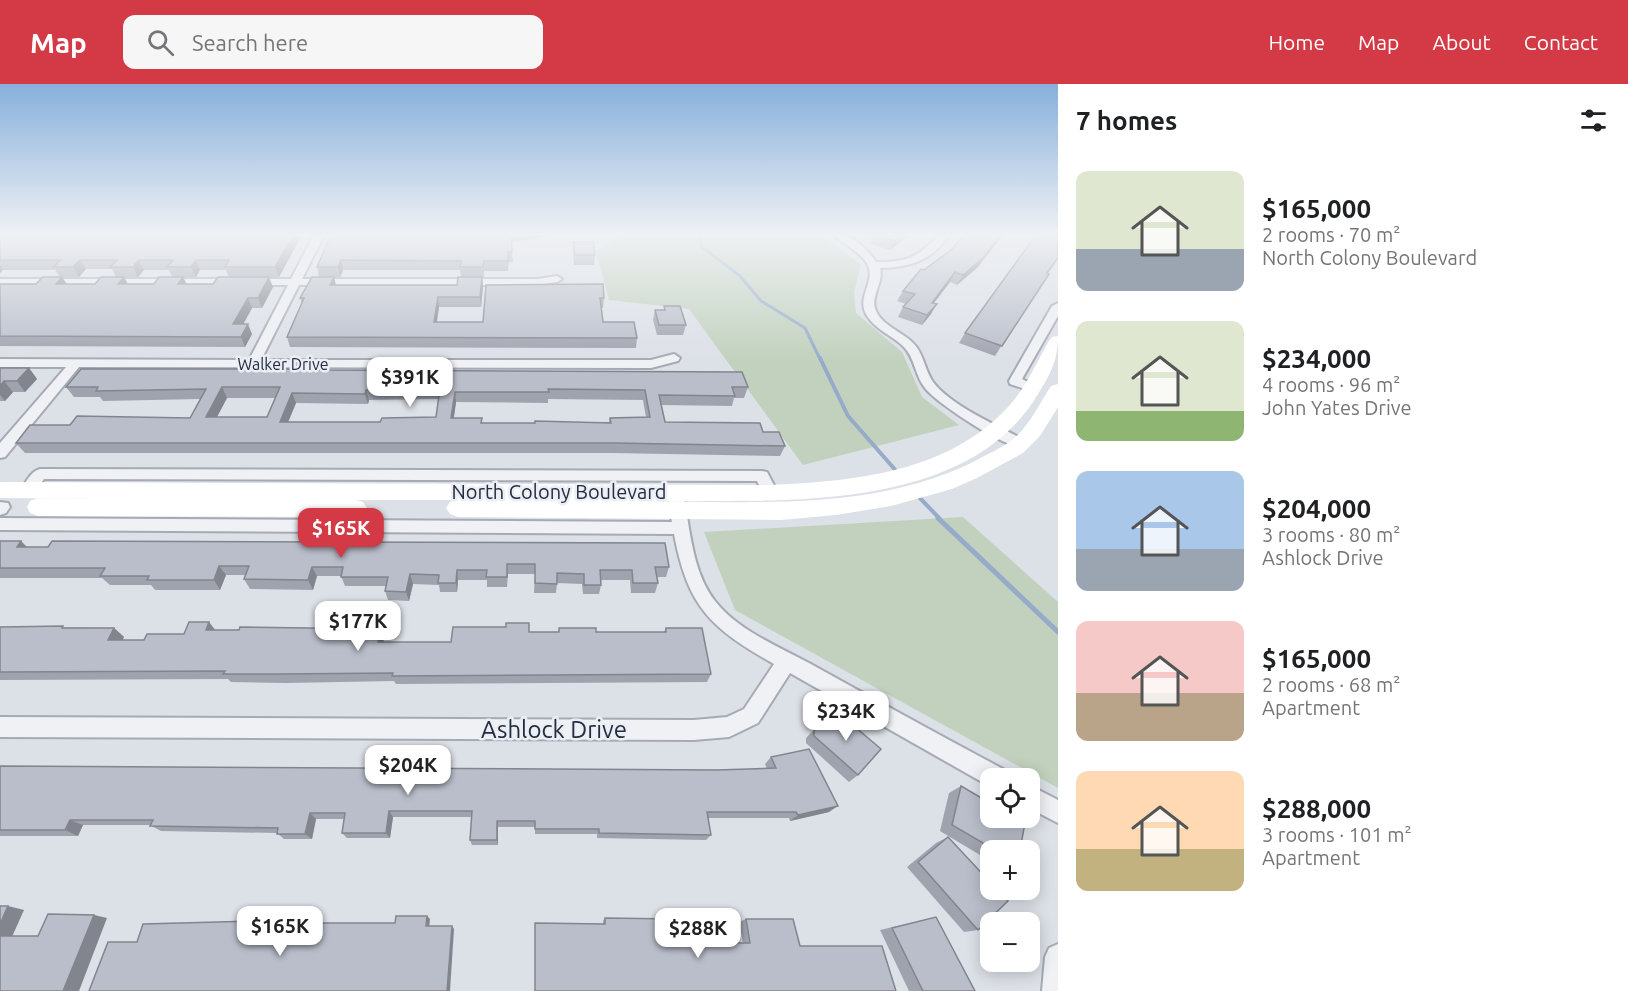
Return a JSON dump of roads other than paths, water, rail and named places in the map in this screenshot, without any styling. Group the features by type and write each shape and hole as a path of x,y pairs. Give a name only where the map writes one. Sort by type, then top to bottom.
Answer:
{"main road":[{"name":"North Colony Boulevard","path":"0,507 29,490 678,510 770,493 835,489 934,467 971,450 997,431 1017,411 1058,341"},
{"name":"North Colony Boulevard","path":"0,507 781,511 831,508 925,490 972,473 1021,444 1047,411 1058,390"}],"street":[{"path":"254,364 298,277"},
{"path":"876,277 868,300 870,312 914,350 928,384 938,394 1021,444"},
{"path":"0,282 537,282 557,279"},
{"path":"1031,387 1016,381 1058,306"},
{"name":"Walker Drive","path":"0,363 651,364 674,358"},
{"path":"0,453 75,364"},
{"path":"29,490 40,474 762,476 770,493"},
{"path":"678,510 689,564 697,585 709,607 733,628 980,768"},
{"name":"Ashlock Drive","path":"0,727 694,730 729,727 751,716 779,675 786,660"},
{"path":"1040,802 1058,812"},
{"path":"1055,991 1058,957"}],"waterway":[{"path":"741,277 761,301 805,328 820,359"},
{"path":"820,358 848,416 898,473"},
{"path":"917,495 940,519"},
{"path":"938,518 1058,632"}]}
